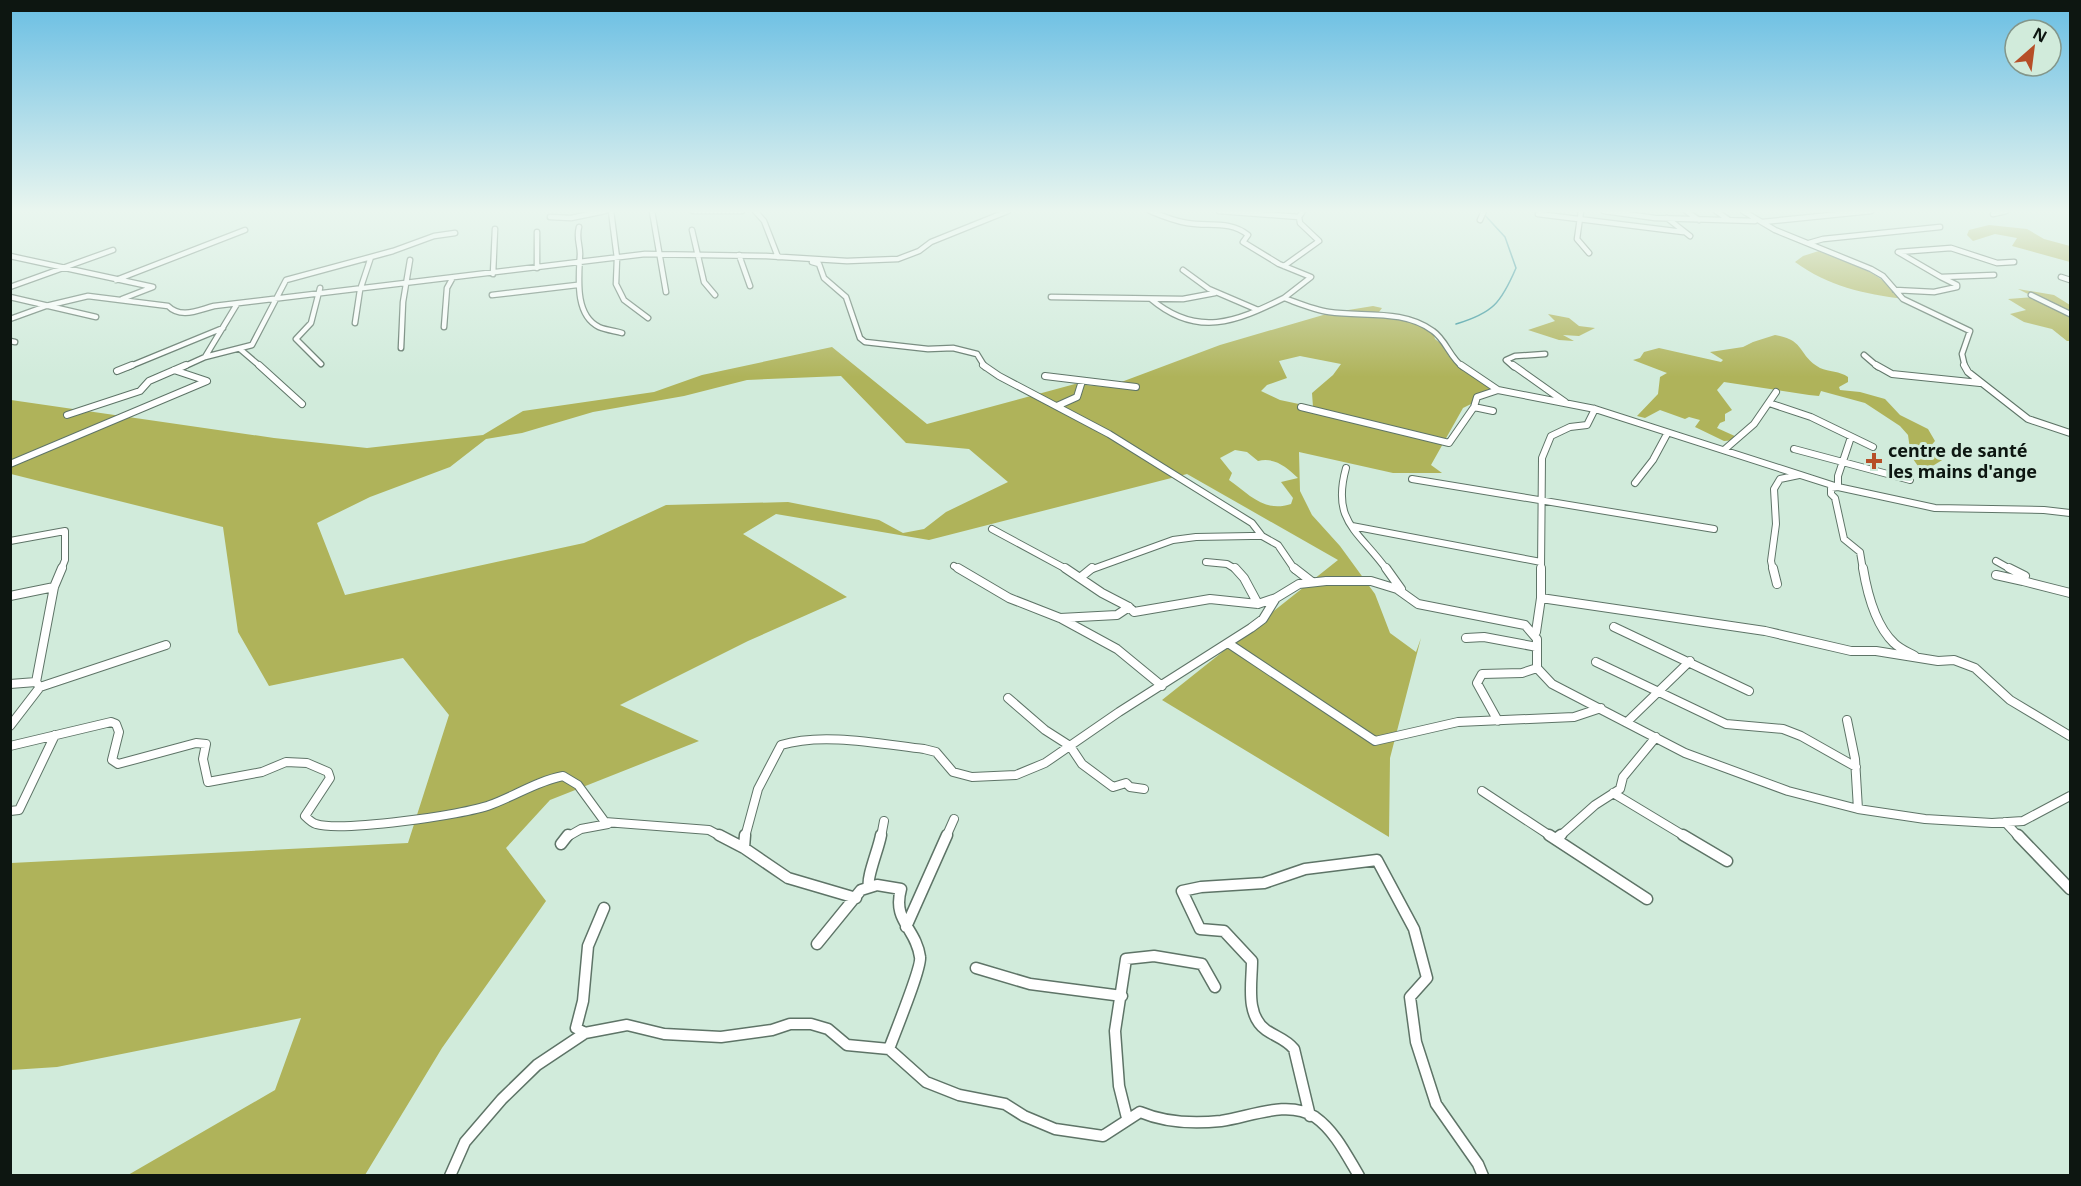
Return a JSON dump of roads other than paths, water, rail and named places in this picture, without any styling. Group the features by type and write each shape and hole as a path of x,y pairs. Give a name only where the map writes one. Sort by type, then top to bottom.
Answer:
{"street":[{"path":"56,266 153,287 122,299"},
{"path":"10,287 68,266"},
{"path":"115,280 150,266"},
{"path":"68,415 140,391 149,381 205,357 252,345 286,280 336,266"},
{"path":"355,323 360,290 369,266"},
{"path":"401,348 409,266"},
{"path":"493,266 493,274"},
{"path":"10,319 46,306 88,296 168,306 176,314 183,314 214,306 551,266"},
{"path":"580,266 577,285 586,315 598,327 622,333"},
{"path":"617,266 616,284 624,300 648,318"},
{"path":"661,266 666,292"},
{"path":"701,266 704,282 715,295"},
{"path":"743,266 750,286"},
{"path":"820,266 824,278 846,297 860,338 866,342 928,349 953,348 977,354 983,365 999,376 1109,434 1252,523 1262,536 1278,545 1296,572 1312,582"},
{"path":"1151,299 1167,311 1212,325 1258,310 1284,298 1290,290 1306,283 1311,278 1285,266"},
{"path":"1865,266 1883,276 1903,299 1970,331 1961,351 1962,364 1968,372 2028,419 2070,433"},
{"path":"1895,290 1936,291 1957,287 1920,266"},
{"path":"1183,270 1195,282 1215,293 1258,310"},
{"path":"1941,278 1994,275"},
{"path":"2061,277 2070,280"},
{"path":"444,327 447,288 452,279"},
{"path":"492,295 577,285"},
{"path":"320,288 311,323 296,339 321,364"},
{"path":"1051,297 1110,296 1182,299 1215,293"},
{"path":"2031,295 2070,314"},
{"path":"10,297 96,317"},
{"path":"1284,298 1327,312 1394,316 1419,323 1435,332 1458,363 1498,390 1596,409 1667,434 1838,487 1935,508 2044,510 2070,513"},
{"path":"205,357 237,304"},
{"path":"117,371 223,328"},
{"path":"240,349 302,404"},
{"path":"1545,354 1515,356 1506,360 1570,404"},
{"path":"1864,354 1881,369 1892,374 1983,384"},
{"path":"10,465 207,381 174,370"},
{"path":"1046,376 1136,387"},
{"path":"1057,406 1077,397 1083,381"},
{"path":"1301,407 1449,443 1474,407 1477,397 1498,390"},
{"path":"1724,450 1742,438 1754,425 1776,392"},
{"path":"1769,403 1811,417 1873,447"},
{"path":"1474,407 1493,411"},
{"path":"1596,409 1592,422 1587,427 1569,428 1551,436 1542,458 1541,598 1536,632 1538,639 1537,668 1552,684 1685,753 1788,791 1858,810 1925,819 2023,821 2070,796"},
{"path":"1635,483 1653,460 1667,434"},
{"path":"1838,487 1838,476 1851,437"},
{"path":"1794,449 1910,480"},
{"path":"1346,468 1342,482 1342,511 1407,595 1418,604 1503,620 1525,626 1536,632"},
{"path":"1777,584 1771,561 1776,524 1774,489 1780,479 1799,475"},
{"path":"1412,479 1714,529"},
{"path":"1838,487 1831,488 1831,494 1835,498 1844,539 1860,552 1866,586 1885,633 1896,645 1919,658"},
{"path":"1352,526 1541,562"},
{"path":"992,529 1081,577 1134,612 1210,599 1258,604 1276,598 1299,584 1312,582 1371,581 1397,589 1407,595"},
{"path":"10,541 65,531 65,560 54,587 38,685 10,726"},
{"path":"1081,577 1094,567 1112,563 1173,540 1196,537 1262,536"},
{"path":"1206,562 1225,561 1237,568 1258,604"},
{"path":"1996,561 2008,569 2023,574 2024,581"},
{"path":"954,566 1009,598 1060,618 1118,650 1162,686"},
{"path":"1996,575 2070,593"},
{"path":"10,596 54,587"},
{"path":"744,848 745,831 753,800 767,767 781,745 794,741 848,741 924,749 936,752 953,772 972,777 1016,775 1045,763 1119,712 1263,620 1276,598"},
{"path":"1541,598 1765,631 1851,651 1876,651 1919,658 1954,660 1975,668 2010,700 2070,736"},
{"path":"1060,618 1118,615 1129,607"},
{"path":"1614,627 1690,661 1749,691"},
{"path":"1467,639 1481,635 1520,646 1537,647"},
{"path":"1228,643 1375,741 1458,722 1574,717 1601,708"},
{"path":"10,684 38,685 166,645"},
{"path":"1627,722 1690,661"},
{"path":"1596,662 1726,724 1783,729 1801,736 1856,767"},
{"path":"1498,721 1477,683 1482,674 1522,673 1537,668"},
{"path":"1008,698 1029,715 1038,727 1070,746 1072,754 1104,782 1113,787 1126,783 1130,787 1144,789"},
{"path":"1847,720 1856,767 1858,810"},
{"path":"10,746 111,722 116,724 119,732 112,760 118,764 172,751 187,745 206,744 203,759 208,782 262,772 286,762 308,763 328,772 330,778 306,816 315,824 333,826 388,823 489,806 517,795 547,779 559,776 569,778 578,785 605,822 709,831 744,848 788,878 856,898"},
{"path":"10,811 19,810 55,735"},
{"path":"1557,838 1586,815 1603,797 1620,789 1623,777 1656,737"},
{"path":"1482,791 1647,899"},
{"path":"1613,793 1727,861"},
{"path":"906,927 954,819"},
{"path":"869,887 867,880 877,857 884,821"},
{"path":"2005,822 2070,890"},
{"path":"561,844 568,835 579,830 613,823"},
{"path":"1310,1116 1294,1049 1288,1040 1262,1026 1252,1004 1252,961 1224,931 1200,929 1194,912 1185,903 1182,891 1201,887 1264,883 1305,869 1377,860 1414,929 1426,978 1410,997 1416,1042 1436,1104 1478,1164 1483,1176"},
{"path":"817,945 856,898 855,894 863,888 885,883 901,889 897,903 906,927 916,942 921,960 889,1049"},
{"path":"585,1033 576,1028 583,1001 588,946 604,908"},
{"path":"1127,1118 1119,1086 1114,1031 1122,996 1126,959 1135,956 1178,959 1202,964 1215,987"},
{"path":"976,968 1007,980 1043,988 1122,996"},
{"path":"450,1176 465,1142 502,1099 537,1065 585,1033 627,1025 664,1034 721,1037 790,1024 811,1024 828,1029 848,1045 889,1049 926,1082 959,1095 1005,1104 1024,1116 1055,1129 1103,1136 1127,1118 1140,1112 1152,1118 1209,1120 1242,1117 1288,1108 1310,1116 1329,1133 1359,1176"}],"waterway":[{"path":"1456,324 1479,316 1494,305 1506,290 1515,266"}],"place":[{"name":"centre de santé les mains d'ange","path":"1874,461"}]}
